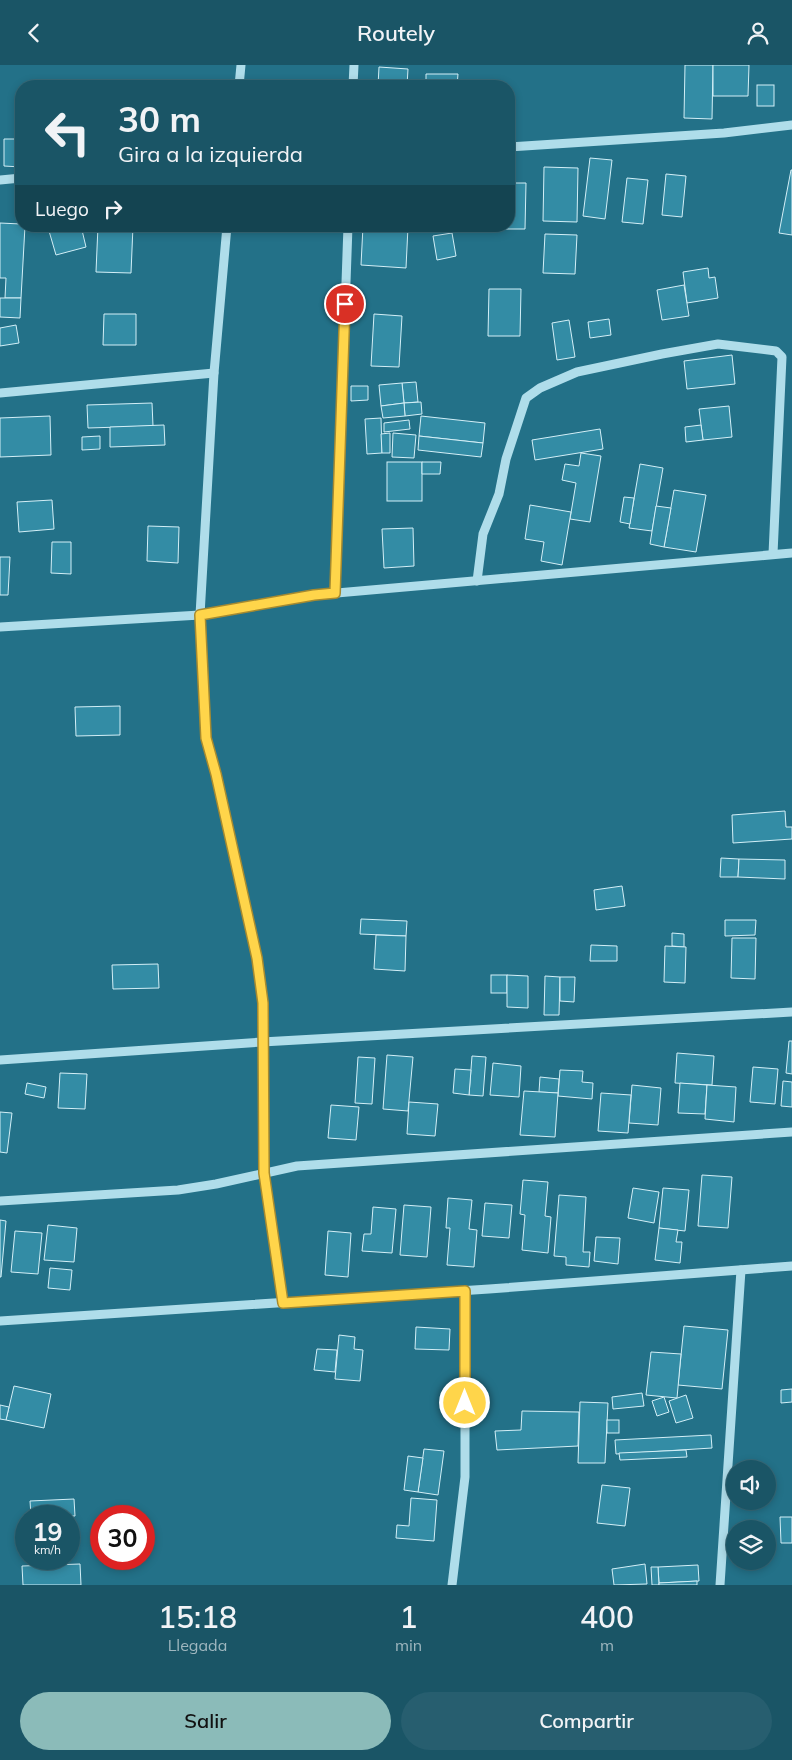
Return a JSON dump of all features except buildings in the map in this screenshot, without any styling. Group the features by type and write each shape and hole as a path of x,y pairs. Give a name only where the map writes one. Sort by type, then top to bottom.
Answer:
{"street":[{"path":"240,80 241,65"},
{"path":"353,80 354,65"},
{"path":"515,147 724,133 792,125"},
{"path":"0,180 15,179"},
{"path":"226,232 214,373 200,615 206,738 216,774 257,958 263,1003 264,1173 283,1303"},
{"path":"335,593 348,232"},
{"path":"476,581 483,534 499,494 506,459 526,398 540,388 577,372 718,343 776,351 782,357 772,554"},
{"path":"0,393 214,373"},
{"path":"0,627 200,615 314,595 792,553"},
{"path":"0,1059 262,1041 792,1012"},
{"path":"0,1201 178,1190 216,1184 296,1166 792,1132"},
{"path":"0,1321 465,1291 792,1266"},
{"path":"720,1585 741,1270"},
{"path":"452,1585 466,1477 465,1291"}],"route":[{"path":"345,304 335,593 200,615 206,738 216,774 257,958 263,1003 264,1173 283,1303 465,1291 465,1403"}]}
